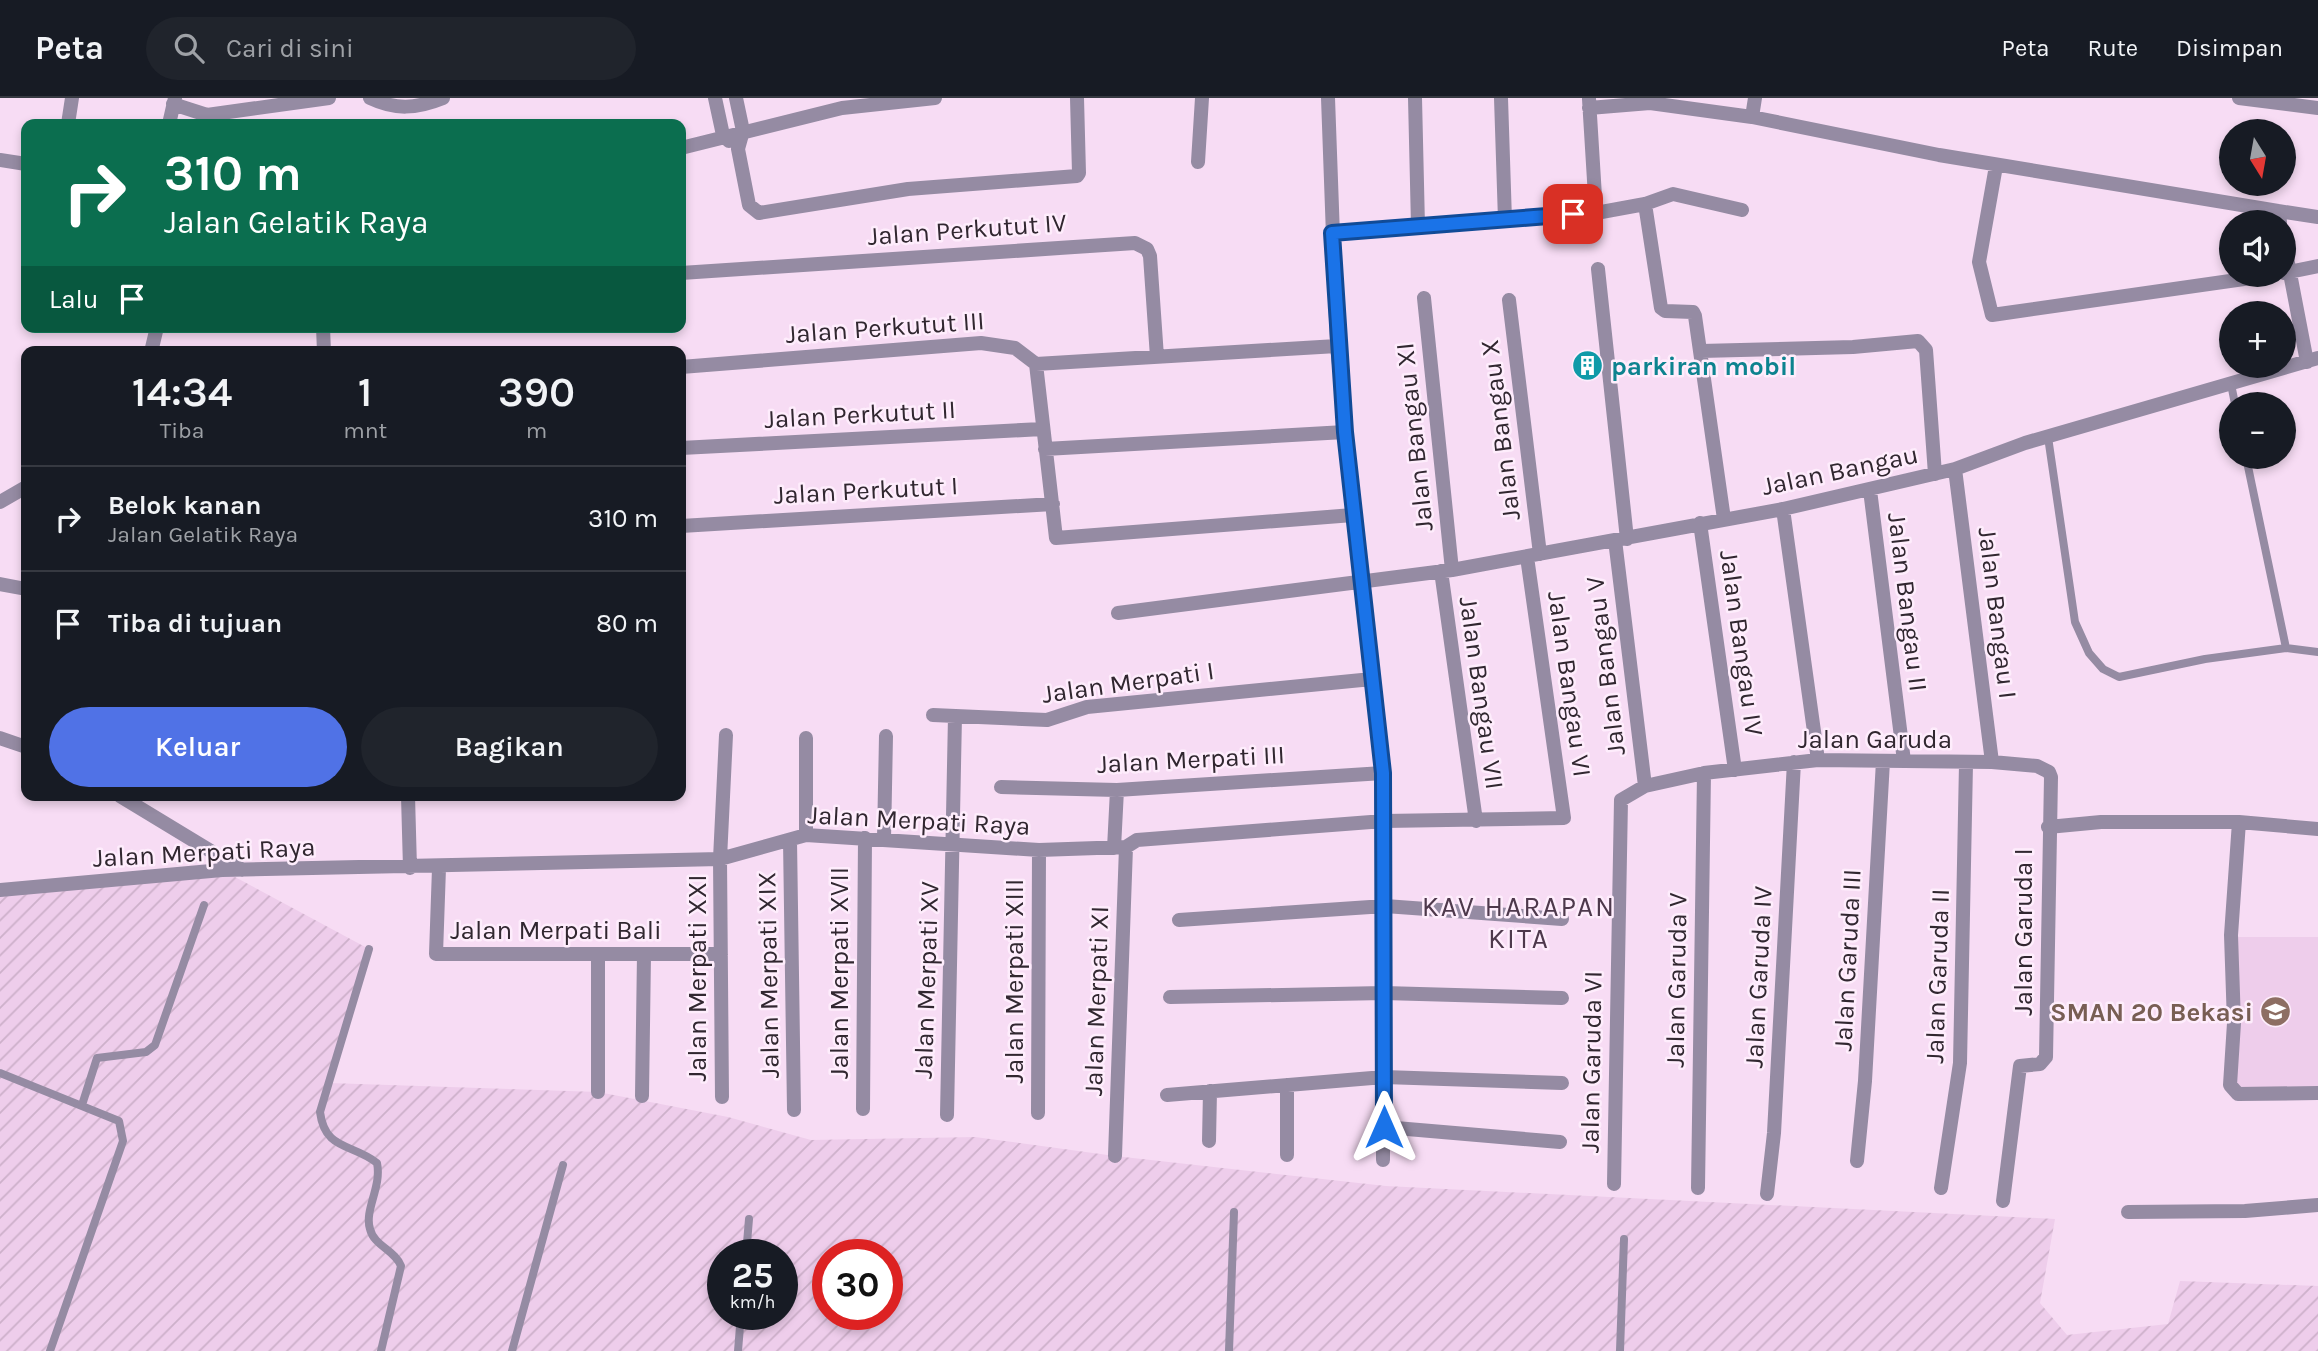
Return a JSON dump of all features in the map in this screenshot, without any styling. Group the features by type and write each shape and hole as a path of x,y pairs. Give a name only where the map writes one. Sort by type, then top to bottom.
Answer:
{"street":[{"path":"69,119 72,98"},
{"path":"206,119 209,98"},
{"path":"212,119 328,98"},
{"path":"370,98 389,107 406,108 443,98"},
{"path":"715,98 723,135 738,149"},
{"path":"736,98 743,131 738,149 749,205 759,213 895,190 1077,176 1077,98"},
{"path":"686,146 723,135 842,108 934,98"},
{"path":"1198,162 1202,98"},
{"path":"1328,98 1332,233 1345,432 1383,773 1383,1160"},
{"path":"1415,98 1418,226"},
{"path":"1501,98 1506,219"},
{"path":"1752,117 1755,98"},
{"path":"2243,98 2318,108"},
{"path":"170,119 174,101 204,119"},
{"path":"1596,213 1589,103 1650,103 1752,117 1996,166 2245,210"},
{"path":"0,160 21,163"},
{"path":"1996,166 1979,262 1992,314 2219,282"},
{"path":"1332,233 1596,213 1645,204 1666,194 1679,194 1742,210"},
{"path":"1645,204 1661,308 1665,311 1693,312 1701,351 1724,519"},
{"path":"2296,216 2318,217"},
{"name":"Jalan Perkutut IV","path":"686,273 1135,243 1147,249 1150,256 1157,357"},
{"path":"2296,270 2318,265"},
{"name":"Jalan Bangau V","path":"1598,270 1645,786"},
{"path":"2290,287 2312,360"},
{"name":"Jalan Bangau XI","path":"1423,298 1446,570"},
{"name":"Jalan Bangau X","path":"1509,300 1533,555"},
{"path":"1701,351 1853,347 1918,341 1926,350 1935,474"},
{"name":"Jalan Perkutut III","path":"686,367 981,343 1015,348 1036,364"},
{"path":"1338,346 1036,364 1053,504 1054,536 1059,539 1353,515"},
{"name":"Jalan Bangau","path":"1118,613 1446,570 1783,509 1955,469 2025,443 2312,360"},
{"name":"Jalan Perkutut II","path":"686,449 1042,429"},
{"path":"1045,449 1345,432"},
{"name":"Jalan Bangau I","path":"1955,469 1992,762"},
{"path":"0,502 21,489"},
{"name":"Jalan Bangau II","path":"1870,490 1903,761"},
{"name":"Jalan Perkutut I","path":"686,526 1053,504"},
{"path":"1783,509 1818,760"},
{"name":"Jalan Bangau IV","path":"1700,523 1735,770"},
{"name":"Jalan Bangau VI","path":"1533,555 1564,818"},
{"name":"Jalan Bangau VII","path":"1446,570 1476,821"},
{"path":"0,584 21,588"},
{"name":"Jalan Merpati I","path":"933,715 1056,720 1087,707 1372,680"},
{"name":"Jalan Merpati XV","path":"947,1115 955,716"},
{"name":"Jalan Merpati XXI","path":"722,1097 720,859 726,735"},
{"path":"884,839 886,736"},
{"path":"0,738 21,745"},
{"path":"806,738 806,835"},
{"name":"Jalan Garuda","path":"1645,786 1704,774 1818,760 1966,764 1992,762 2037,766 2049,772 2057,826"},
{"name":"Jalan Garuda III","path":"1857,1161 1865,1081 1883,761"},
{"name":"Jalan Garuda IV","path":"1767,1194 1774,1133 1794,762"},
{"name":"Jalan Garuda II","path":"1941,1188 1960,1063 1966,764"},
{"name":"Jalan Merpati III","path":"1001,787 1117,790 1383,773"},
{"name":"Jalan Garuda V","path":"1698,1188 1704,774"},
{"name":"Jalan Garuda VI","path":"1614,1184 1619,808 1627,794 1645,786"},
{"name":"Jalan Merpati XI","path":"1115,1156 1120,848 1117,790"},
{"path":"128,801 241,871"},
{"path":"408,801 410,869"},
{"name":"Jalan Merpati Raya","path":"0,890 222,870 410,869 720,859 806,835 1039,850 1120,848 1138,840 1384,821 1564,818"},
{"name":"Jalan Garuda I","path":"2003,1201 2020,1066 2040,1064 2046,1057 2057,826 2101,822 2239,822 2318,829"},
{"path":"2239,822 2231,935 2234,1023 2230,1086 2238,1094 2318,1093"},
{"name":"Jalan Merpati XVII","path":"863,1109 865,838"},
{"name":"Jalan Merpati XIX","path":"790,840 794,1110"},
{"name":"Jalan Merpati XIII","path":"1038,1113 1039,850"},
{"name":"Jalan Merpati Bali","path":"439,868 436,954 721,954"},
{"path":"1179,920 1385,906 1562,919"},
{"path":"642,1096 644,954"},
{"path":"598,955 598,1092"},
{"path":"1170,997 1384,993 1562,998"},
{"path":"1167,1095 1384,1077 1562,1083"},
{"path":"1287,1085 1287,1155"},
{"path":"1209,1141 1210,1091"},
{"path":"1384,1127 1560,1142"},
{"path":"2128,1212 2245,1211 2318,1205"}],"lane":[{"path":"2231,384 2233,392"},
{"path":"2048,437 2076,622 2089,653 2103,669 2119,677 2205,659 2286,648 2318,652"},
{"path":"2249,469 2286,648"},
{"path":"82,1104 97,1058 146,1052 155,1045 204,905"},
{"path":"369,949 320,1112 322,1126 328,1137 377,1164 379,1185 369,1220 370,1230 376,1240 397,1255 401,1266 381,1351"},
{"path":"0,1073 119,1121 123,1141 50,1351"},
{"path":"512,1351 563,1165"},
{"path":"1229,1351 1234,1212"},
{"path":"747,1239 748,1219"},
{"path":"1620,1351 1624,1240"},
{"path":"738,1351 740,1330"}],"shaded area":[{"path":"222,870 369,949 329,1083 598,1092 728,1117 811,1140 975,1137 1115,1156 1386,1186 2055,1219 2040,1303 2067,1335 2168,1324 2180,1281 2318,1286 2318,1351 0,1351 0,890"},
{"name":"SMAN 20 Bekasi","path":"2236,937 2318,937 2318,1090 2233,1087"}],"place":[{"name":"parkiran mobil","path":"1588,366"},
{"name":"SMAN 20 Bekasi","path":"2276,1012"}],"district":[{"name":"KAV HARAPAN KITA","path":"1519,922"}],"route":[{"path":"1384,1127 1383,773 1345,432 1332,233 1573,214"}]}
